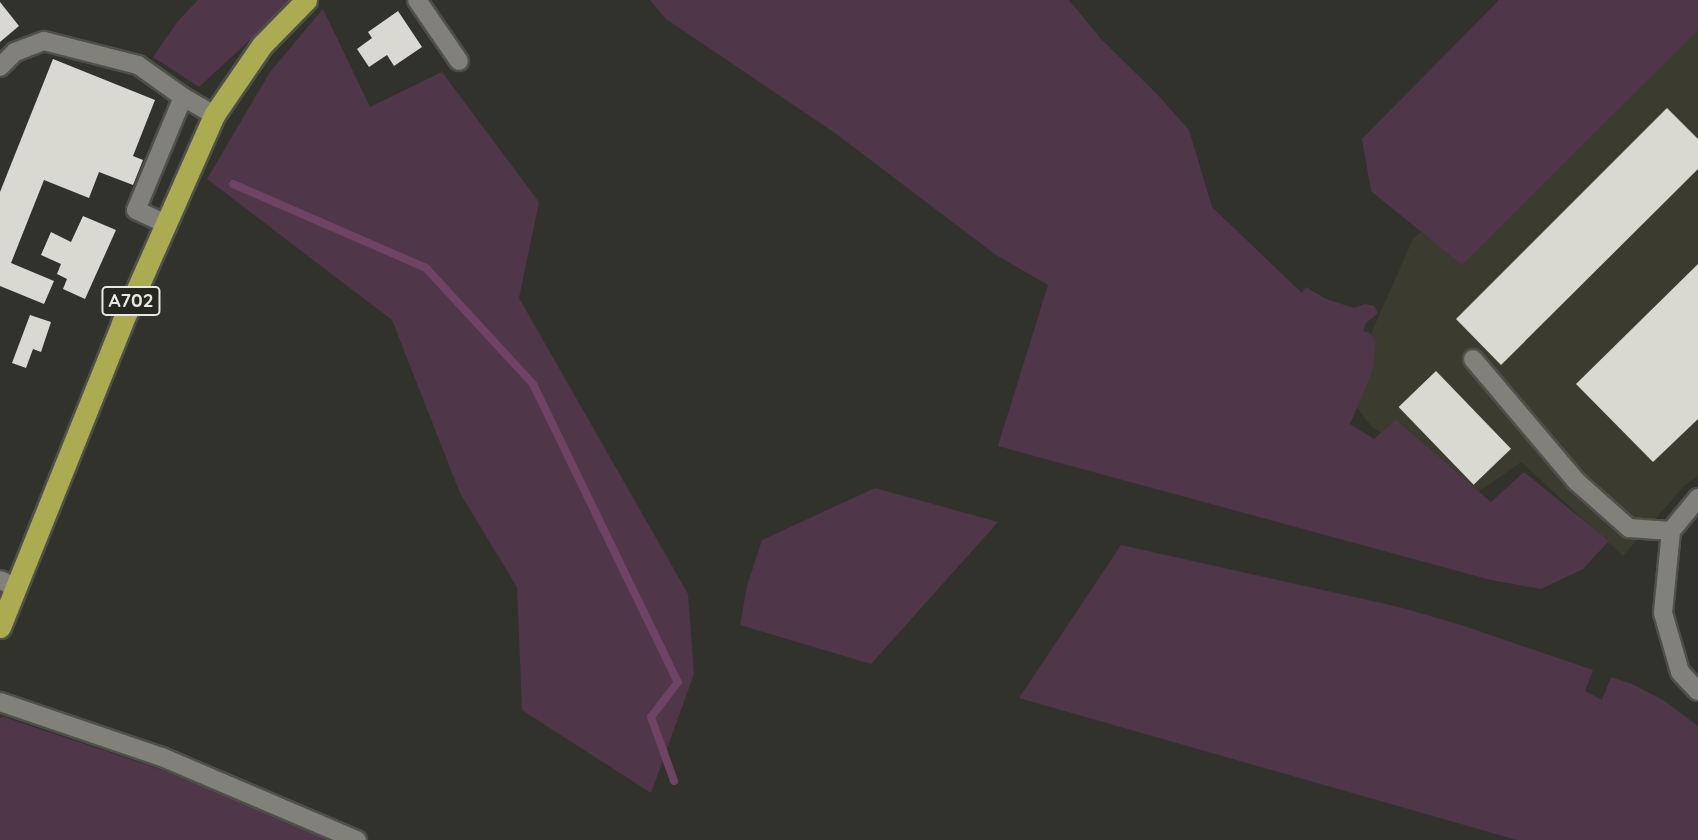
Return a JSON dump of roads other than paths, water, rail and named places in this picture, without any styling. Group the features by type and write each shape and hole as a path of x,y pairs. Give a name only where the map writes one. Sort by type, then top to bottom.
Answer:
{"highway":[{"name":"A702","path":"0,627 8,583 214,115 262,45 306,0"}],"street":[{"path":"417,0 459,61"},
{"path":"0,67 15,52 44,41 138,65 214,115"},
{"path":"166,224 136,210 183,97"},
{"path":"1473,359 1576,481 1629,528 1671,531"},
{"path":"1698,498 1671,531 1663,613 1681,672 1698,691"},
{"path":"0,702 162,757 357,840"}],"waterway":[{"path":"233,184 426,268 533,384 678,682 651,717 674,781"}]}
